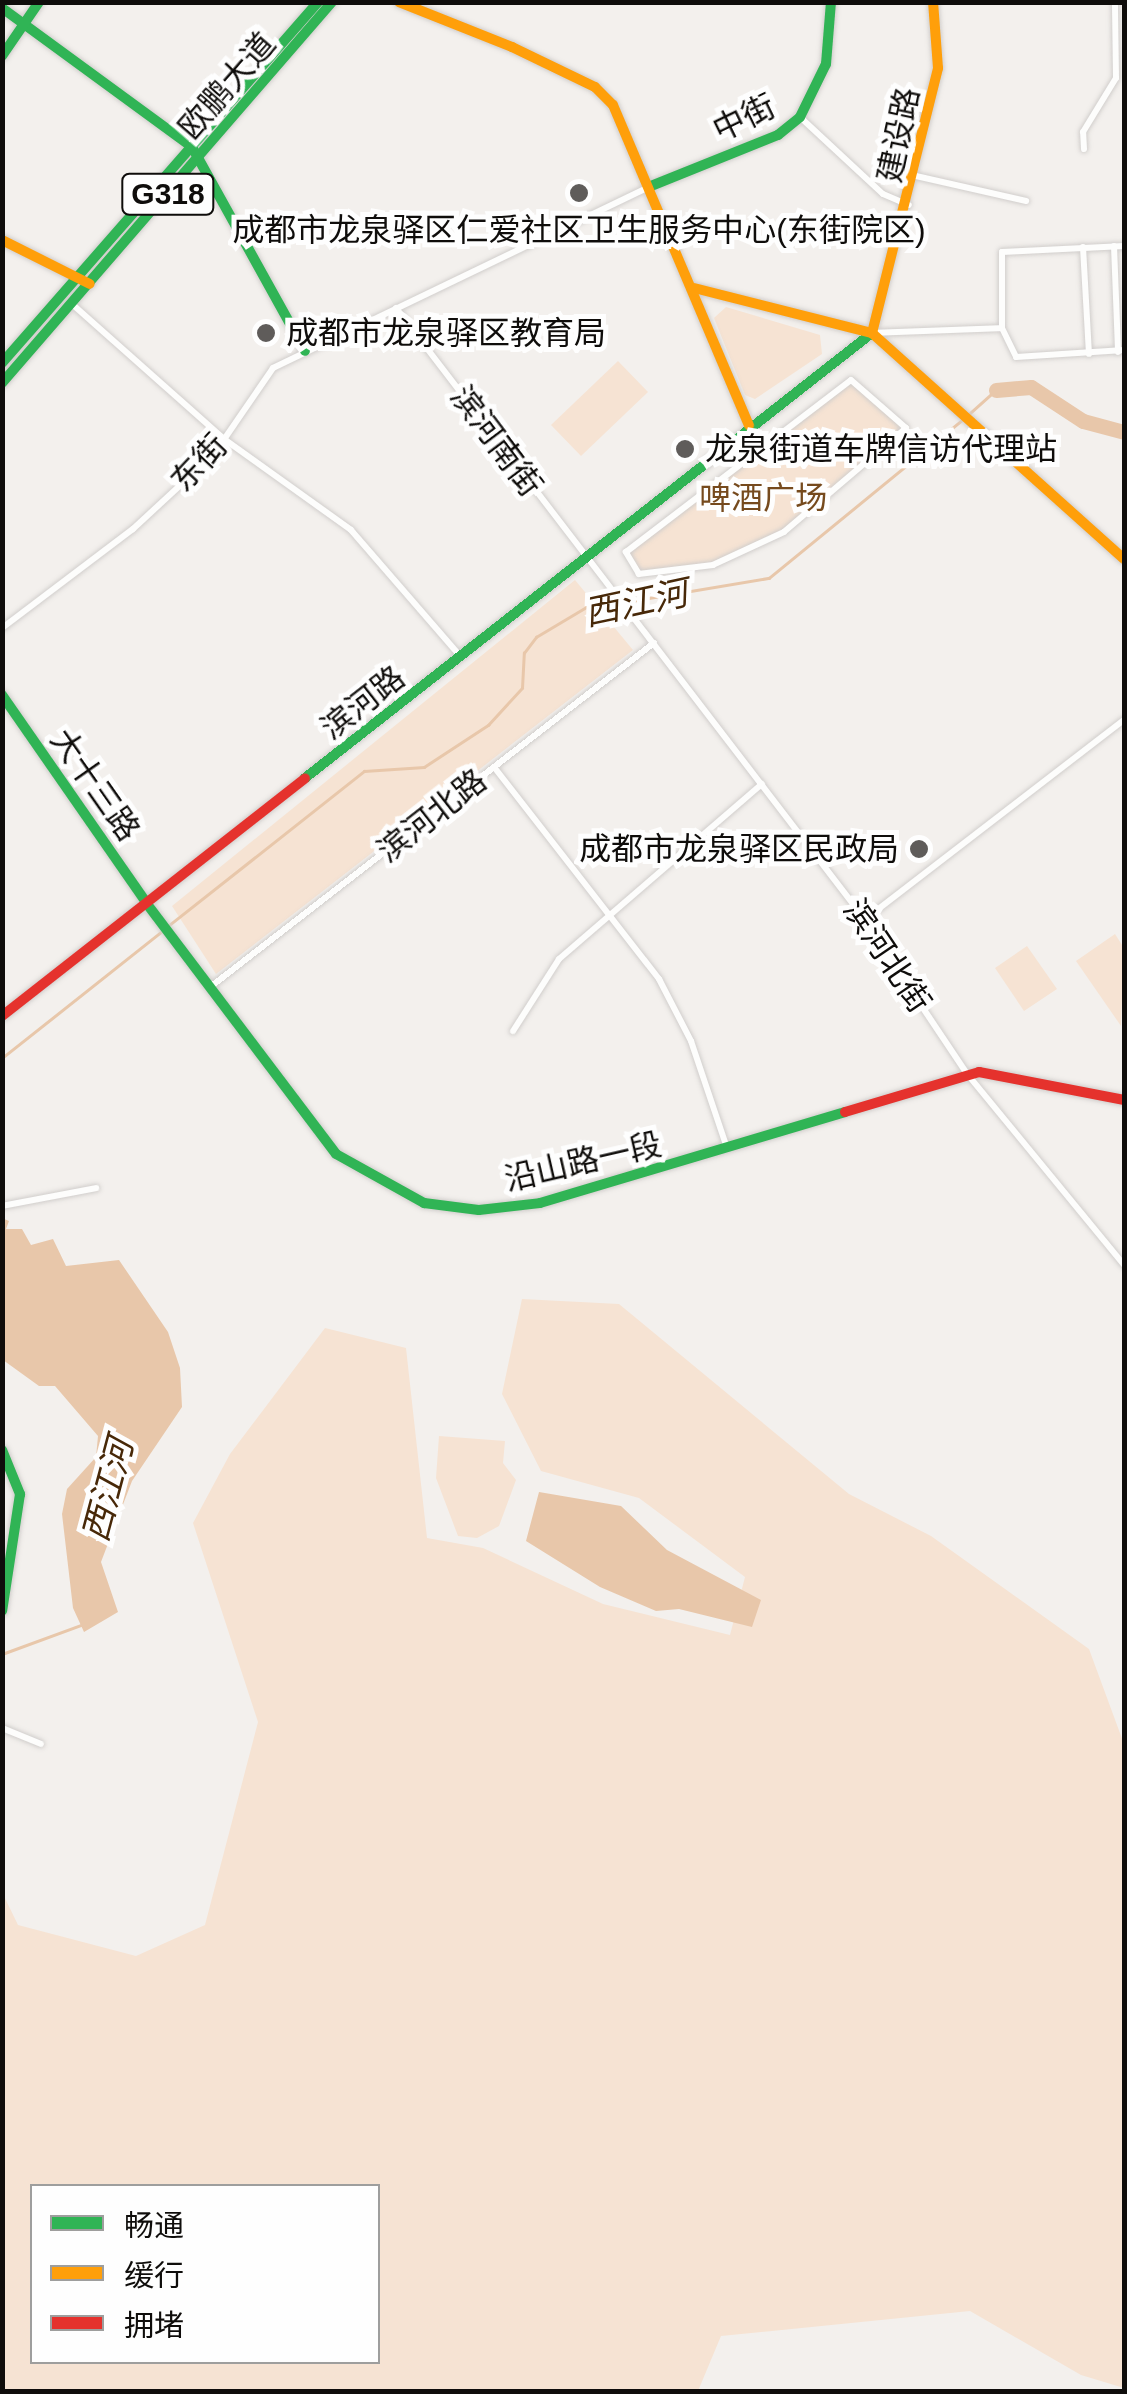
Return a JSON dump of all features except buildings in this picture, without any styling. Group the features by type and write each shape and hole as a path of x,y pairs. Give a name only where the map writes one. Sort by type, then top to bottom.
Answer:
{"main road":[{"path":"2,56 39,2"},
{"name":"欧鹏大道","path":"2,383 90,284 318,2"},
{"name":"欧鹏大道","path":"2,363 332,2"},
{"path":"399,2 595,87 613,105 651,186 749,425"},
{"name":"中街","path":"651,186 778,135 800,118 826,64 831,2"},
{"name":"建设路","path":"872,332 909,205 938,68 933,2"},
{"path":"2,8 195,153 305,351"},
{"path":"2,240 90,284"},
{"path":"694,288 872,332 994,436 1124,559"},
{"name":"滨河路","path":"2,1016 872,332"},
{"name":"大十三路","path":"2,695 187,958"},
{"name":"沿山路一段","path":"187,958 336,1154 424,1203 479,1210 540,1203 968,1075"},
{"path":"968,1075 979,1072 1124,1100"},
{"path":"2,1450 20,1494 2,1611"}],"street":[{"path":"1084,148 1082,132 1116,78 1116,2"},
{"path":"800,118 883,194 909,205"},
{"path":"916,176 1026,201"},
{"name":"东街","path":"2,628 132,529 224,439 273,368 651,186"},
{"path":"1114,246 1122,351 1016,357 1002,328 1002,252 1114,246 1124,246"},
{"path":"1083,248 1089,354"},
{"path":"61,295 224,439 351,530 462,658"},
{"name":"滨河南街","path":"396,308 648,635"},
{"path":"872,332 1002,328"},
{"path":"852,380 906,428 784,532 713,565 638,574 626,552 852,380"},
{"name":"滨河北街","path":"648,635 864,920 968,1075 1124,1265"},
{"name":"滨河北路","path":"209,988 654,643"},
{"path":"864,920 1124,720"},
{"path":"494,767 667,994 691,1041 727,1150"},
{"path":"513,1031 537,985 605,914 762,784"},
{"path":"2,1206 96,1188"},
{"path":"2,1728 41,1744"}],"green space":[{"path":"726,307 820,335 822,354 755,399 745,395 714,318"},
{"path":"618,361 648,392 581,456 551,425"},
{"name":"啤酒广场","path":"851,380 906,428 784,532 713,565 639,574 626,552"},
{"path":"575,580 633,650 216,974 172,906"},
{"path":"1115,934 1124,948 1121,1026 1076,961"},
{"path":"1027,946 1057,989 1024,1011 995,968"},
{"path":"522,1299 619,1304 849,1494 931,1536 1089,1649 1124,1744 1124,2388 1081,2375 970,2311 721,2336 698,2391 3,2391 2,1892 18,1925 136,1956 205,1925 258,1722 193,1523 230,1454 325,1328 406,1348 427,1538 483,1548 603,1604 730,1635 745,1577 639,1498 541,1471 502,1394"},
{"path":"439,1436 505,1441 503,1463 516,1480 499,1526 477,1538 458,1536 436,1478"}],"water":[{"path":"2,1218 9,1221 6,1229 22,1229 31,1245 53,1239 66,1266 119,1260 168,1332 180,1368 182,1407 132,1481 101,1562 118,1612 84,1632 73,1608 62,1514 67,1489 96,1457 98,1436 55,1386 39,1386 3,1360"},
{"path":"539,1492 621,1506 667,1550 761,1600 752,1627 679,1609 656,1611 600,1587 526,1541"}],"waterway":[{"name":"西江河","path":"996,390 1031,387 1083,421 1124,432"},
{"name":"西江河","path":"969,414 996,390"},
{"name":"西江河","path":"625,602 769,578 963,419"},
{"name":"西江河","path":"168,926 364,771 424,767 488,725 522,688 524,653 536,637 588,606 617,603"},
{"name":"西江河","path":"2,1058 162,931"},
{"name":"西江河","path":"2,1654 81,1625"}],"traffic: fast":[{"path":"2,56 39,2"},
{"path":"2,363 318,2"},
{"path":"2,383 332,2"},
{"path":"651,186 778,135 800,117 826,64 831,2"},
{"path":"2,8 192,147 305,351"},
{"path":"305,778 872,333"},
{"path":"2,695 147,904 336,1154 424,1203 479,1210 540,1203 845,1112"},
{"path":"2,1450 20,1494 2,1611"}],"traffic: slow":[{"path":"399,2 512,47 595,87 613,105 749,425"},
{"path":"872,333 938,68 933,2"},
{"path":"2,240 90,284"},
{"path":"694,288 872,333 1124,559"}],"traffic: jam":[{"path":"2,1016 305,778"},
{"path":"845,1112 979,1072 1124,1100"}],"place":[{"name":"成都市龙泉驿区仁爱社区卫生服务中心(东街院区)","path":"579,193"},
{"name":"成都市龙泉驿区教育局","path":"266,333"},
{"name":"龙泉街道车牌信访代理站","path":"685,449"},
{"name":"成都市龙泉驿区民政局","path":"919,849"}]}
